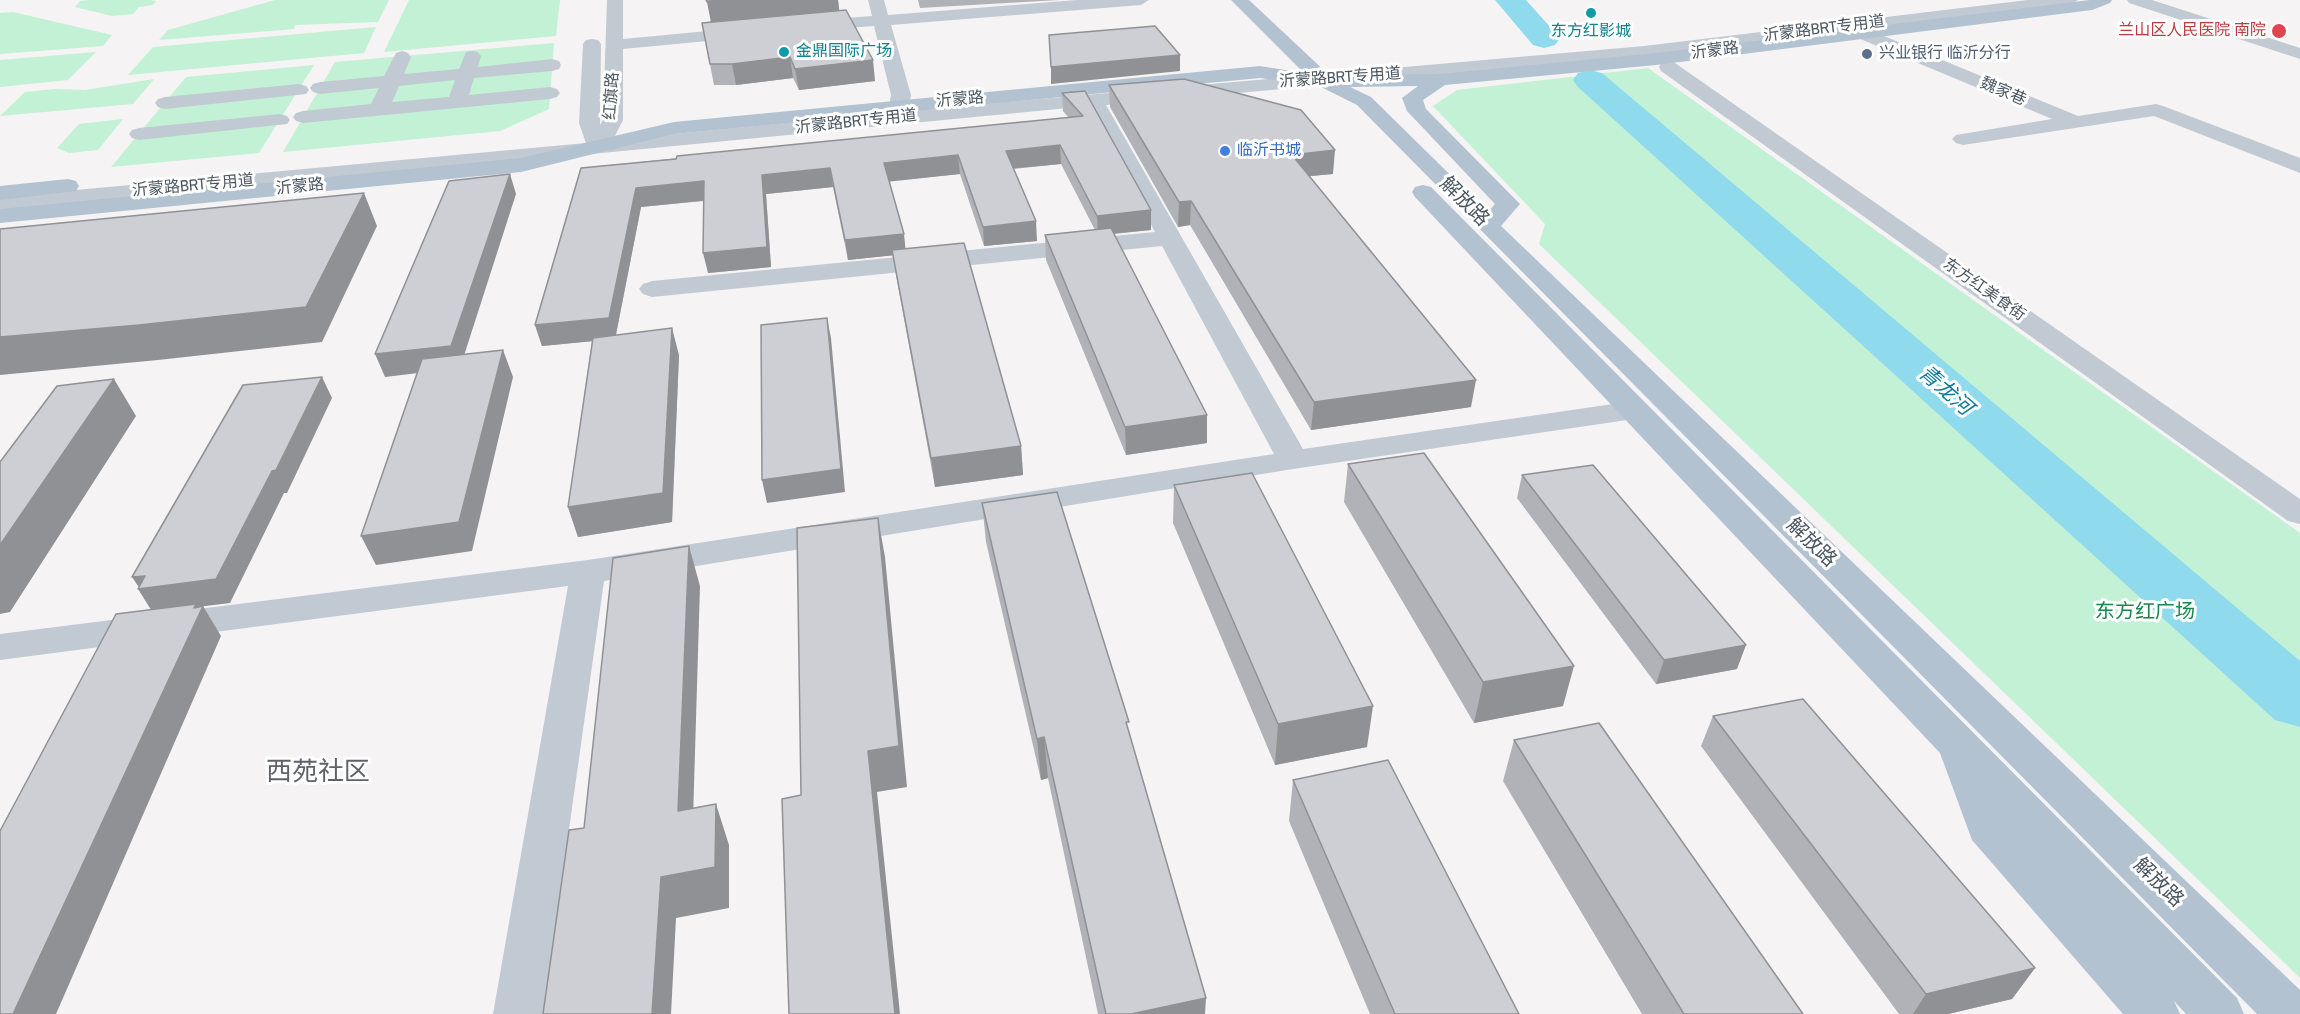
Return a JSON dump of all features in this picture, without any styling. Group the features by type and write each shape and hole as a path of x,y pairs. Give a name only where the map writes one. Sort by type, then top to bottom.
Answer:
{"main road":[{"name":"解放路","path":"1239,0 1255,7 1312,53 1336,104 1956,740 2219,1014"},
{"name":"沂蒙路","path":"0,192 528,144 674,151 1279,92 1396,66 1578,49 2008,0"},
{"name":"沂蒙路","path":"0,216 509,166 598,148 674,128 1260,72 1324,81 1440,80 1864,34 2092,5 2104,0"},
{"path":"1440,80 1412,98 1416,111 1508,204 1488,226"},
{"name":"解放路","path":"1324,81 1364,101 1488,226 2291,1014"},
{"path":"1956,740 1987,828 2155,1014"}],"street":[{"name":"红旗路","path":"598,148 613,120 615,0"},
{"path":"876,0 901,95 899,106"},
{"path":"786,28 1141,0"},
{"name":"沂蒙路BRT专用道","path":"0,204 923,115 1644,51 2070,0"},
{"path":"2135,0 2300,54"},
{"name":"红旗路","path":"593,22 589,123 598,148"},
{"path":"614,45 763,30"},
{"name":"魏家巷","path":"1864,34 2076,123"},
{"path":"457,102 474,50"},
{"path":"379,110 402,57"},
{"path":"320,88 552,65"},
{"name":"东方红美食街","path":"1668,67 2300,514"},
{"path":"211,126 242,80"},
{"path":"165,103 299,90"},
{"path":"303,117 550,93"},
{"path":"1098,108 1293,460"},
{"path":"1963,139 2156,110 2300,166"},
{"path":"139,134 280,120"},
{"path":"652,289 1170,238"},
{"path":"0,647 588,572 1293,460 1634,410"},
{"path":"518,1014 588,572"}],"green space":[{"path":"275,0 389,0 378,22 295,25 294,29 159,40 168,30"},
{"path":"409,0 560,0 556,36 384,52"},
{"path":"80,1 156,1 153,5 139,7 133,14 112,16 75,7"},
{"path":"13,12 112,35 103,46 0,54 0,13"},
{"path":"376,27 364,53 128,75 153,47"},
{"path":"554,43 549,109 500,131 283,152 335,62"},
{"path":"96,52 68,80 0,87 0,60"},
{"path":"314,65 259,153 111,167 186,77"},
{"name":"东方红广场","path":"1648,68 2300,533 2300,978 1539,244 1545,224 1433,106 1457,90"},
{"path":"154,79 133,104 0,116 25,92 55,89 85,90"},
{"path":"123,119 98,150 69,153 57,148 79,124"}],"building":[{"path":"706,0 732,0 707,2"},
{"path":"846,10 873,60 795,69 790,57 732,64 710,64 702,23"},
{"path":"1155,26 1180,55 1051,67 1049,35"},
{"path":"1184,79 1301,110 1335,150 1292,155 1476,380 1314,402 1191,201 1179,202 1109,85"},
{"path":"1085,91 1151,210 1097,216 1060,145 1006,151 1036,221 983,227 958,155 884,163 904,234 845,240 830,168 762,175 767,247 703,253 704,181 636,188 609,318 535,325 581,168 676,159 677,156 1083,116 1062,93"},
{"path":"510,174 451,346 375,354 449,181"},
{"path":"364,193 306,307 0,337 0,229"},
{"path":"1111,228 1207,415 1125,427 1045,235"},
{"path":"964,243 1021,446 931,458 892,250"},
{"path":"827,318 841,469 762,480 761,325"},
{"path":"672,328 663,493 568,507 593,338"},
{"path":"503,350 459,522 361,536 422,359"},
{"path":"322,377 276,470 272,471 216,579 138,589 145,576 132,577 243,385"},
{"path":"114,379 0,545 0,462 57,386"},
{"path":"1424,453 1574,666 1483,682 1348,464"},
{"path":"1593,465 1746,645 1664,660 1522,475"},
{"path":"1252,473 1373,706 1278,724 1174,485"},
{"path":"1057,492 1129,722 1126,722 1206,998 1131,1014 1106,1014 1044,737 1037,739 982,503"},
{"path":"878,518 899,746 868,751 895,1014 789,1014 782,799 801,795 797,528"},
{"path":"689,546 678,811 716,804 715,867 661,877 652,1014 543,1014 569,830 584,828 613,558"},
{"path":"196,604 194,608 203,606 13,1014 0,1014 0,831 116,614"},
{"path":"1803,699 2035,968 1926,994 1713,716"},
{"path":"1599,723 1803,1014 1684,1014 1514,740"},
{"path":"1388,760 1519,1014 1395,1014 1293,780"}],"waterway":[{"name":"青龙河","path":"1510,0 1544,38"},
{"name":"青龙河","path":"1590,80 2300,701"}],"place":[{"name":"东方红影城","path":"1591,13"},
{"name":"兰山区人民医院 南院","path":"2279,31"},
{"name":"金鼎国际广场","path":"784,52"},
{"name":"兴业银行 临沂分行","path":"1867,54"},
{"name":"临沂书城","path":"1225,151"}],"district":[{"name":"西苑社区","path":"318,773"}]}
